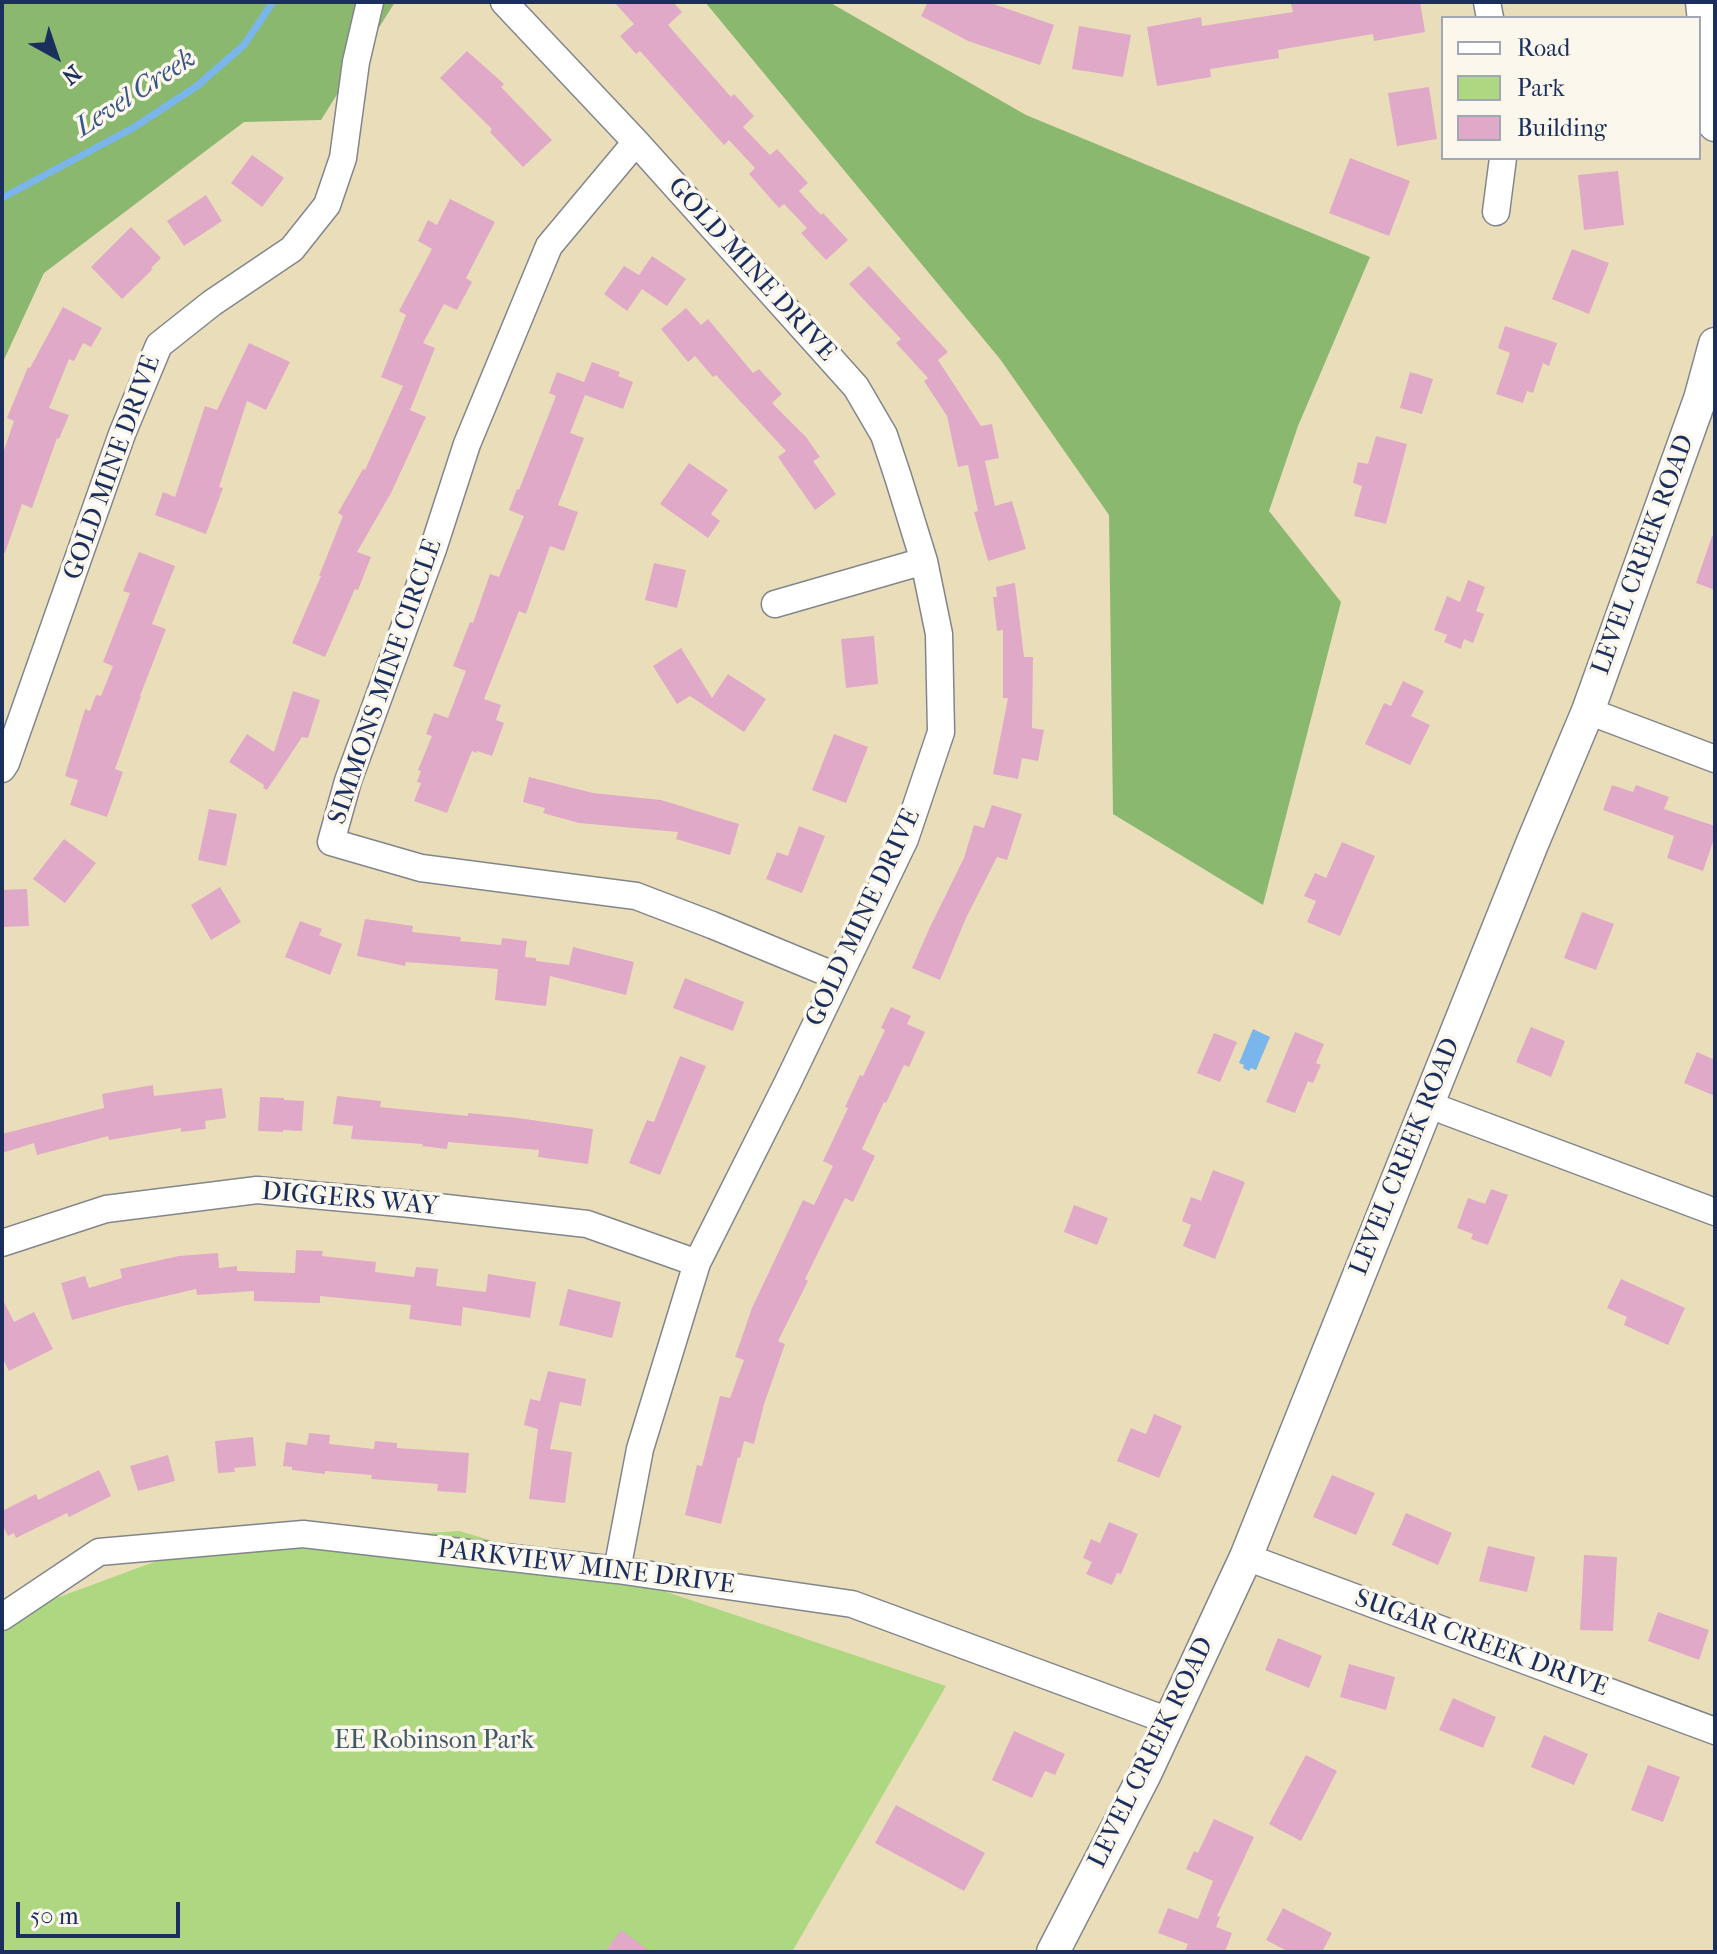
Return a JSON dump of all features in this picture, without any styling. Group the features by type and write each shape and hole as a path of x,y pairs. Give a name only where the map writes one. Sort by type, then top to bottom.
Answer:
{"street":[{"name":"GOLD MINE DRIVE","path":"2,769 122,434 159,345 212,303 292,249 327,205 343,158 356,62 370,2"},
{"name":"GOLD MINE DRIVE","path":"504,2 636,142 856,387 884,435 924,561 939,634 941,732 905,839 697,1263 640,1449 617,1570"},
{"path":"1702,2 1715,125"},
{"name":"SIMMONS MINE CIRCLE","path":"636,142 549,246 467,444 433,549 348,781 331,842 421,868 636,896 838,977"},
{"path":"1496,212 1503,160"},
{"name":"LEVEL CREEK ROAD","path":"1053,1952 1144,1776 1246,1557 1588,711 1703,391 1715,344"},
{"path":"775,604 924,561"},
{"path":"1588,711 1715,759"},
{"path":"1428,1103 1715,1212"},
{"name":"DIGGERS WAY","path":"2,1243 106,1209 257,1190 587,1224 697,1263"},
{"name":"PARKVIEW MINE DRIVE","path":"2,1617 99,1552 303,1534 617,1570 852,1604 1169,1721"},
{"name":"SUGAR CREEK DRIVE","path":"1246,1557 1715,1731"}],"green space":[{"path":"2,2 395,2 321,120 244,122 44,273 2,364"},
{"path":"705,2 829,2 1026,115 1370,257 1298,426 1269,511 1341,602 1263,905 1113,814 1109,515 1000,359"},
{"name":"EE Robinson Park","path":"459,1531 658,1589 946,1686 792,1952 2,1952 2,1618 192,1548"}],"water":[{"path":"1253,1029 1270,1037 1256,1070 1251,1068 1249,1071 1239,1063"}],"building":[{"path":"614,2 673,2 682,12 668,25 731,97 734,94 754,116 743,127 770,155 777,149 808,183 799,191 848,240 826,260 801,233 807,228 784,204 779,208 749,174 755,168 729,140 724,145 640,51 636,54 620,36 634,24"},
{"path":"928,2 988,2 1054,25 1040,65 968,41 921,16"},
{"path":"1420,2 1425,32 1374,41 1373,34 1278,50 1279,58 1210,69 1211,77 1157,86 1147,27 1201,17 1202,26 1293,12 1291,4"},
{"path":"1079,26 1131,35 1123,77 1072,69"},
{"path":"467,51 504,84 501,87 552,140 523,167 490,132 492,129 440,78"},
{"path":"1429,87 1437,139 1397,146 1388,93"},
{"path":"252,155 284,178 262,207 231,183"},
{"path":"1350,158 1410,181 1389,236 1329,213"},
{"path":"1618,171 1624,225 1584,230 1578,175"},
{"path":"206,195 222,221 184,246 167,221"},
{"path":"450,199 495,222 466,278 472,282 457,310 444,304 423,343 435,348 410,410 426,417 391,493 357,552 371,557 325,657 292,643 343,516 338,513 365,470 403,386 381,377 406,315 399,311 432,249 418,241 428,220 437,225"},
{"path":"131,227 161,258 122,299 91,267"},
{"path":"1572,249 1609,263 1589,314 1552,299"},
{"path":"652,256 686,279 667,306 642,289 627,311 604,294 624,266 639,275"},
{"path":"869,266 948,352 938,360 981,426 992,424 999,458 985,461 995,506 1012,501 1026,549 988,561 974,512 978,511 968,465 958,467 947,416 924,381 928,378 896,343 901,339 849,284"},
{"path":"63,307 102,328 91,347 83,343 74,361 69,359 49,408 69,415 57,438 32,508 22,504 5,553 2,553 2,456 14,421 7,418 28,367"},
{"path":"686,308 701,325 708,319 753,373 759,369 782,394 772,403 806,437 820,457 813,461 836,494 815,510 778,457 786,451 716,375 713,377 695,356 688,362 661,329"},
{"path":"1505,326 1557,343 1549,366 1543,363 1533,393 1527,391 1523,403 1496,394 1510,353 1498,348"},
{"path":"249,343 290,362 266,410 247,401 219,487 223,488 206,534 155,515 163,492 175,497 205,406 217,410"},
{"path":"592,362 620,372 618,376 633,382 623,409 585,395 570,433 584,438 558,505 578,512 564,551 550,546 526,614 519,611 484,699 501,705 496,720 504,723 492,756 472,751 447,813 414,801 421,783 417,782 421,771 418,770 432,736 426,734 434,713 448,718 466,671 453,666 470,622 473,623 490,574 499,577 524,516 509,510 556,396 549,393 557,372 584,382"},
{"path":"1410,372 1433,379 1422,414 1400,408"},
{"path":"1376,436 1407,444 1386,524 1354,516 1362,486 1353,483 1358,462 1368,464"},
{"path":"689,463 728,490 711,514 720,521 708,538 660,504"},
{"path":"1712,536 1715,537 1715,590 1696,583"},
{"path":"139,552 175,566 152,624 166,629 115,769 123,772 107,817 70,805 78,780 65,776 85,709 90,711 96,695 101,696 113,666 103,662 130,593 123,591"},
{"path":"654,563 686,570 677,608 645,600"},
{"path":"1468,580 1485,587 1476,611 1484,614 1473,643 1464,639 1461,649 1444,642 1447,635 1434,630 1447,596 1460,602"},
{"path":"1015,583 1024,657 1033,657 1032,728 1044,730 1038,761 1022,758 1018,779 993,774 1008,698 1003,698 1003,630 997,631 993,597 997,597 996,587"},
{"path":"874,636 878,684 846,688 841,639"},
{"path":"681,648 712,698 728,674 766,699 744,732 690,696 677,704 653,666"},
{"path":"1403,681 1424,691 1411,716 1430,725 1410,765 1365,744 1384,703 1391,706"},
{"path":"293,691 320,700 308,738 302,737 267,790 229,762 247,734 274,752"},
{"path":"834,734 868,747 846,803 812,790"},
{"path":"529,777 593,793 661,800 739,824 730,855 676,839 678,832 579,823 543,813 545,808 523,802"},
{"path":"1612,785 1633,792 1636,785 1669,797 1664,809 1715,826 1715,836 1703,871 1667,858 1674,836 1603,810"},
{"path":"992,805 1022,814 1007,860 997,857 966,918 940,980 912,968 964,858 974,825 984,828"},
{"path":"209,809 237,814 226,866 198,860"},
{"path":"799,826 825,836 802,893 766,879 777,852 788,856"},
{"path":"64,839 96,863 65,903 33,879"},
{"path":"1342,842 1375,856 1340,936 1307,922 1316,901 1304,896 1315,873 1326,878"},
{"path":"220,887 241,922 211,940 191,905"},
{"path":"27,889 29,926 2,927 2,890"},
{"path":"1582,912 1614,924 1596,970 1564,958"},
{"path":"365,919 413,926 412,932 461,937 460,941 501,945 502,938 527,941 525,957 536,958 536,961 569,965 573,947 634,962 626,995 550,976 546,1006 495,1000 498,969 406,962 405,966 357,956"},
{"path":"300,921 322,929 319,935 342,944 330,975 285,957"},
{"path":"685,978 744,1002 733,1031 673,1008"},
{"path":"891,1007 911,1016 907,1024 925,1032 909,1067 904,1065 884,1102 862,1149 875,1156 853,1202 845,1198 778,1341 785,1344 754,1444 744,1441 721,1524 685,1515 697,1465 702,1466 720,1396 730,1398 744,1360 735,1357 752,1308 803,1200 814,1205 833,1166 823,1161 860,1075 863,1076 885,1030 881,1028"},
{"path":"1531,1027 1565,1041 1551,1077 1516,1062"},
{"path":"1295,1032 1324,1044 1316,1063 1321,1065 1313,1083 1308,1081 1295,1113 1266,1102"},
{"path":"1214,1033 1237,1042 1220,1082 1197,1073"},
{"path":"1697,1052 1715,1060 1715,1096 1684,1083"},
{"path":"680,1056 706,1066 660,1175 629,1163 647,1120 654,1122"},
{"path":"153,1085 154,1096 222,1088 226,1118 205,1121 206,1129 181,1132 181,1128 109,1140 108,1136 37,1155 34,1143 2,1153 2,1134 104,1108 102,1094"},
{"path":"337,1096 381,1101 380,1107 518,1118 593,1129 588,1164 538,1157 539,1150 448,1142 447,1149 423,1144 351,1139 353,1126 333,1124"},
{"path":"260,1097 304,1101 302,1131 258,1131"},
{"path":"1213,1170 1245,1182 1215,1259 1183,1246 1191,1225 1182,1221 1191,1197 1201,1201"},
{"path":"1491,1189 1508,1195 1488,1245 1471,1239 1473,1234 1457,1228 1468,1198 1485,1204"},
{"path":"1074,1205 1108,1218 1097,1245 1064,1232"},
{"path":"296,1250 323,1251 322,1256 376,1262 375,1272 414,1277 416,1267 438,1269 436,1286 486,1292 488,1274 536,1282 530,1318 463,1307 461,1326 409,1319 411,1305 320,1296 320,1303 254,1301 254,1291 197,1295 196,1289 72,1320 61,1283 85,1276 89,1288 122,1278 120,1269 179,1256 218,1253 219,1268 237,1266 237,1271 295,1273"},
{"path":"1621,1279 1685,1308 1668,1345 1624,1325 1627,1317 1607,1308"},
{"path":"568,1289 621,1302 612,1338 559,1325"},
{"path":"2,1298 14,1322 34,1312 53,1349 9,1371 2,1357"},
{"path":"548,1371 586,1379 581,1406 560,1402 550,1449 572,1452 565,1503 529,1499 538,1429 524,1425 530,1399 540,1401"},
{"path":"1154,1414 1182,1426 1159,1478 1117,1461 1131,1428 1146,1434"},
{"path":"309,1433 330,1435 329,1444 374,1449 375,1441 397,1443 397,1448 469,1453 466,1493 437,1491 438,1484 371,1479 372,1475 325,1471 325,1474 283,1466 286,1442 307,1445"},
{"path":"253,1437 256,1466 218,1473 215,1441"},
{"path":"168,1455 175,1481 138,1491 130,1466"},
{"path":"99,1470 111,1496 16,1538 14,1533 8,1536 2,1524 2,1511 36,1494 38,1500"},
{"path":"1332,1475 1375,1493 1356,1535 1313,1517"},
{"path":"1406,1513 1452,1533 1438,1565 1392,1545"},
{"path":"1109,1522 1138,1534 1121,1574 1117,1573 1112,1585 1086,1574 1092,1562 1083,1558 1091,1539 1100,1543"},
{"path":"1488,1546 1535,1557 1527,1592 1479,1581"},
{"path":"1584,1555 1617,1557 1613,1631 1580,1630"},
{"path":"1658,1612 1709,1630 1699,1660 1648,1641"},
{"path":"1278,1638 1322,1656 1309,1688 1265,1670"},
{"path":"1349,1664 1395,1677 1386,1710 1340,1697"},
{"path":"1453,1698 1496,1717 1483,1748 1439,1730"},
{"path":"1014,1731 1065,1754 1055,1775 1045,1771 1032,1798 992,1780"},
{"path":"1544,1735 1588,1754 1574,1785 1531,1767"},
{"path":"1306,1755 1337,1771 1301,1841 1269,1824"},
{"path":"1648,1765 1680,1777 1663,1822 1631,1810"},
{"path":"896,1805 985,1853 964,1891 875,1843"},
{"path":"1214,1819 1254,1837 1217,1916 1220,1917 1216,1927 1232,1933 1225,1952 1187,1952 1188,1944 1158,1933 1168,1908 1198,1919 1213,1881 1186,1869 1194,1851 1198,1853"},
{"path":"1283,1908 1332,1933 1322,1952 1289,1952 1266,1940"},
{"path":"621,1930 651,1952 605,1952"}],"waterway":[{"name":"Level Creek","path":"2,198 133,128 197,86 244,45 273,2"}]}
